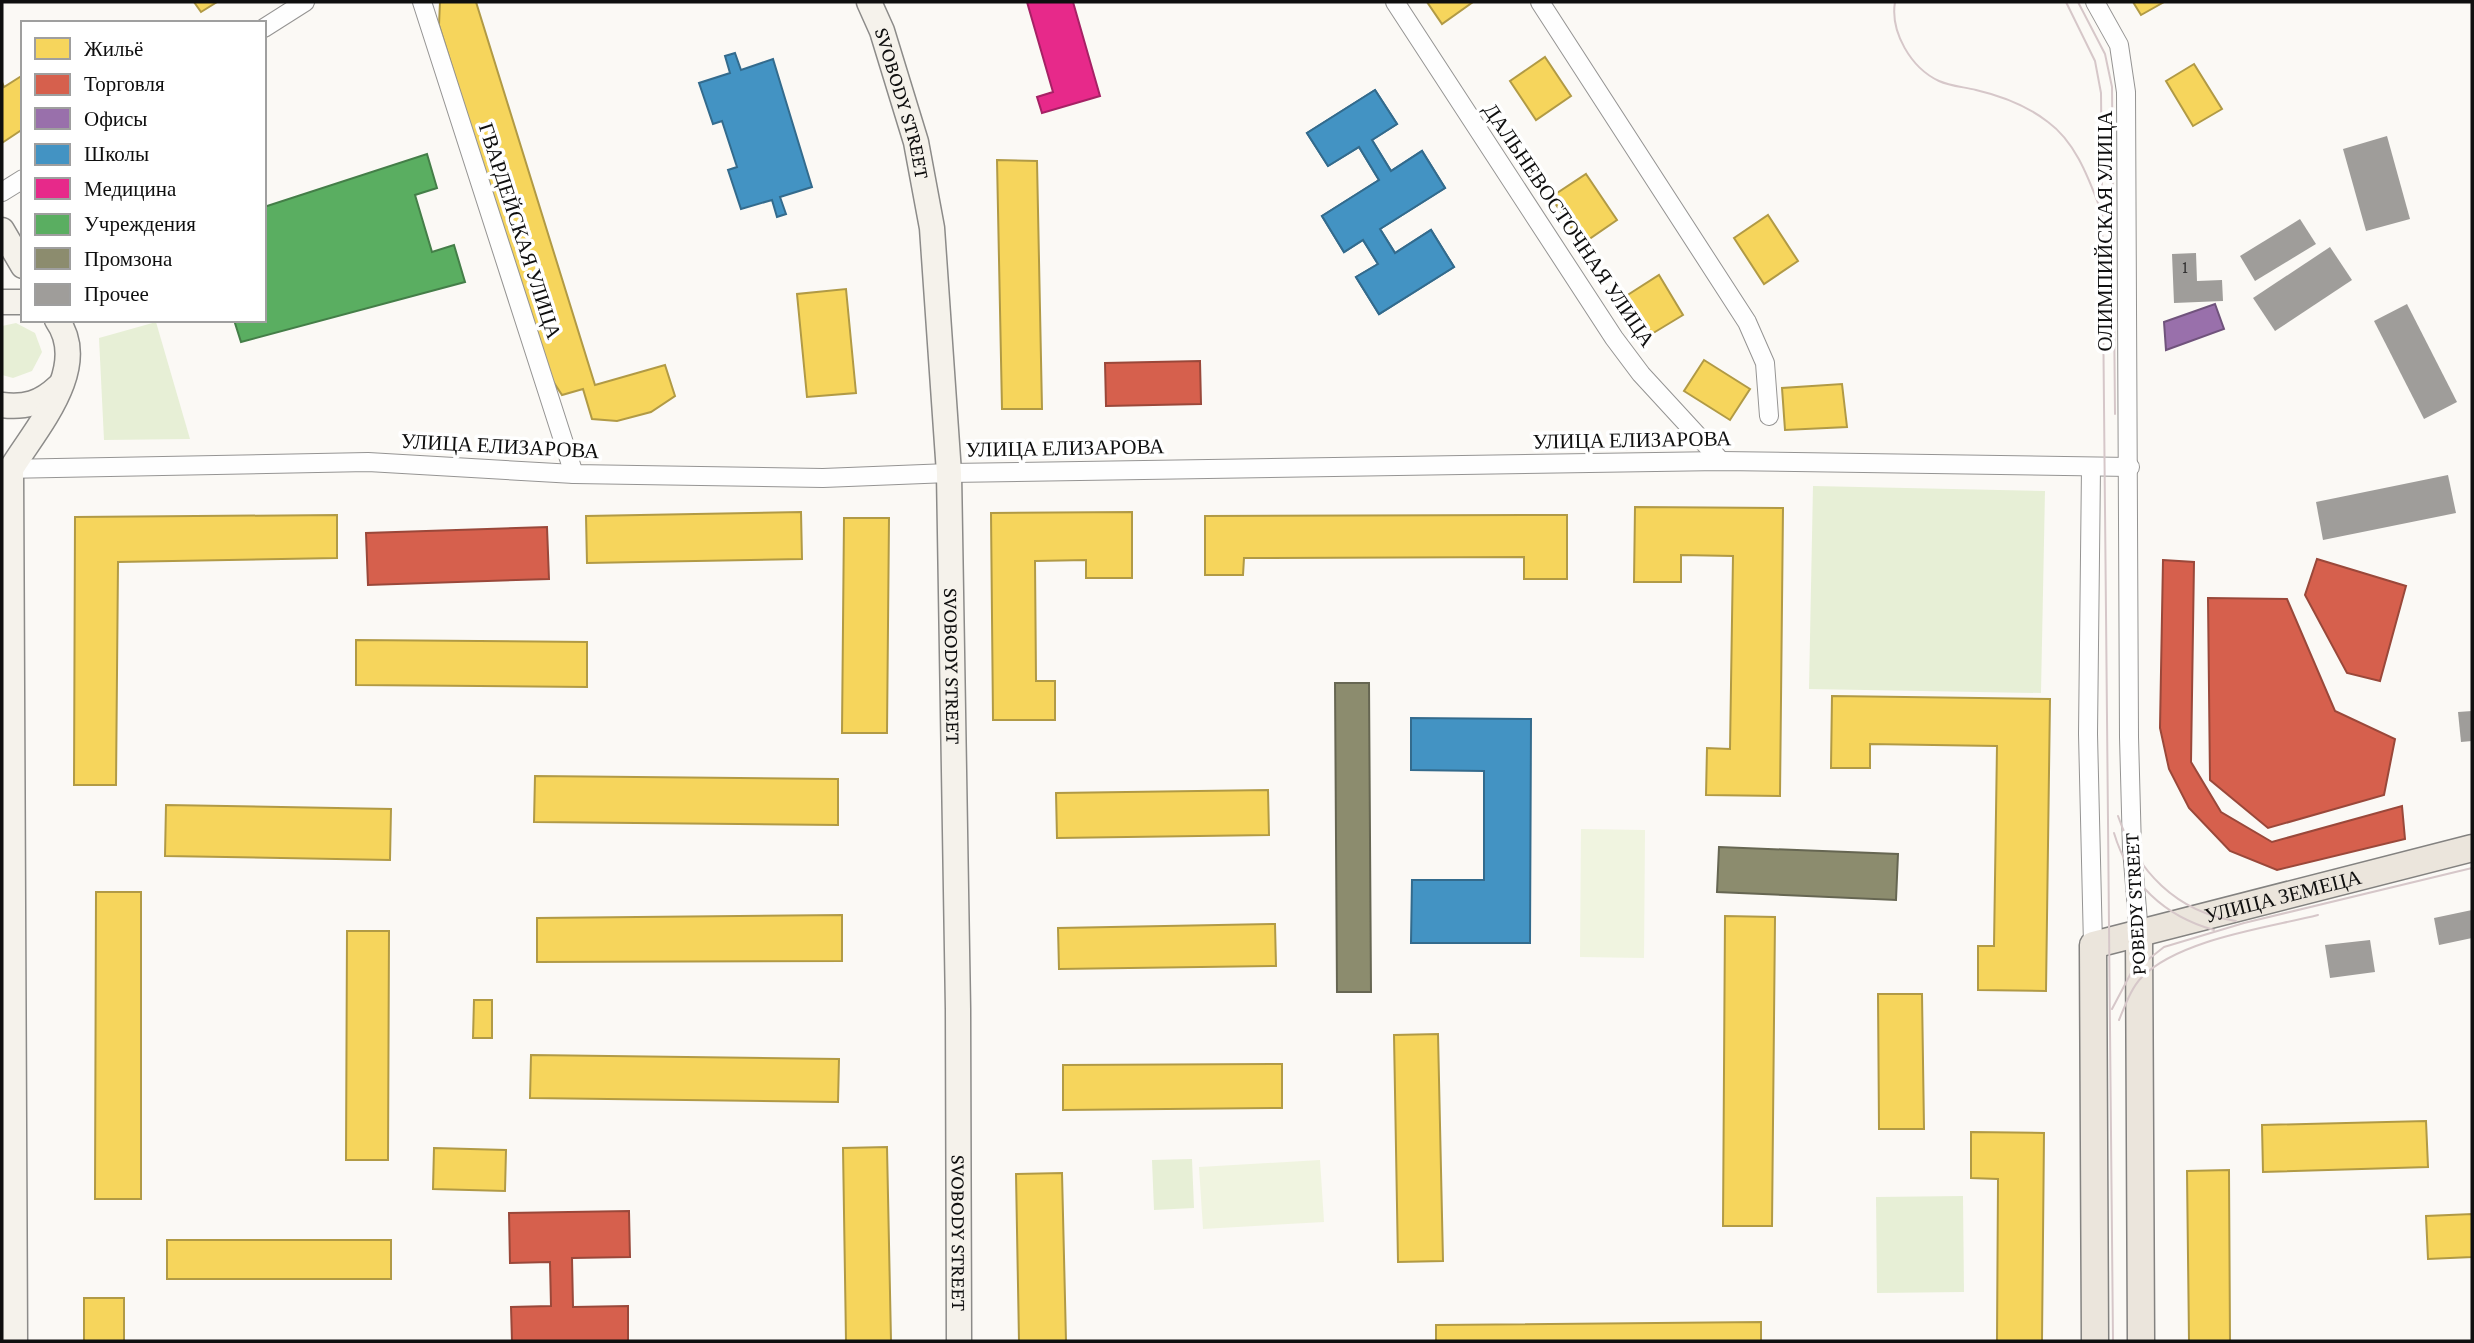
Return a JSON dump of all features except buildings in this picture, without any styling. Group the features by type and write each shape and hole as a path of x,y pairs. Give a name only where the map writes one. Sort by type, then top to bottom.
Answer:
{"main road":[{"name":"УЛИЦА ЗЕМЕЦА","path":"2093,945 2472,848"},
{"name":"POBEDY STREET","path":"2139,934 2141,1341"},
{"name":"POBEDY STREET","path":"2093,945 2095,1341"}],"street":[{"path":"266,27 305,2"},
{"name":"ГВАРДЕЙСКАЯ УЛИЦА","path":"422,2 574,474"},
{"name":"SVOBODY STREET","path":"869,2 882,31 916,142 932,228 949,473 958,1009 959,1341"},
{"name":"ДАЛЬНЕВОСТОЧНАЯ УЛИЦА","path":"1395,2 1614,338 1641,374 1721,461"},
{"path":"1540,2 1747,322 1765,363 1769,416"},
{"name":"ОЛИМПИЙСКАЯ УЛИЦА","path":"2095,2 2119,45 2126,92 2130,467"},
{"path":"2,192 21,180"},
{"path":"2,230 21,263"},
{"path":"2,302 21,302"},
{"path":"15,1341 5,465 58,393 67,369 69,349 59,323"},
{"path":"2,405 17,407 46,398 59,386 67,369"},
{"name":"УЛИЦА ЕЛИЗАРОВА","path":"5,465 368,462 574,474 823,478 949,473 1721,461 2130,467"},
{"name":"POBEDY STREET","path":"2091,467 2088,734 2093,945"},
{"name":"POBEDY STREET","path":"2130,467 2129,737 2132,849 2139,934"}],"green space":[{"path":"156,322 190,439 104,440 99,338"},
{"path":"16,323 35,333 42,352 32,371 13,378 2,375 2,326"},
{"path":"1813,486 2045,491 2041,693 1809,689"},
{"path":"1581,829 1645,830 1644,958 1580,957"},
{"path":"1192,1159 1194,1208 1154,1210 1152,1160"},
{"path":"1320,1160 1324,1222 1203,1229 1199,1167"},
{"path":"1963,1196 1964,1292 1877,1293 1876,1197"}],"tram line":[{"path":"1895,2 1894,13 1899,37 1911,58 1920,67 1943,83 1986,92 2013,102 2048,122 2072,148 2098,203"},
{"path":"2066,2 2095,61 2101,93 2113,1341"},
{"path":"2078,2 2105,54 2112,87 2115,414"},
{"path":"2118,816 2136,854 2162,886 2195,909 2236,921"},
{"path":"2114,833 2129,867 2151,895 2179,916 2214,930"},
{"path":"2112,1009 2131,973 2164,947 2244,923 2472,868"},
{"path":"2119,1020 2138,981 2158,964 2178,953 2250,930 2318,915"}]}
